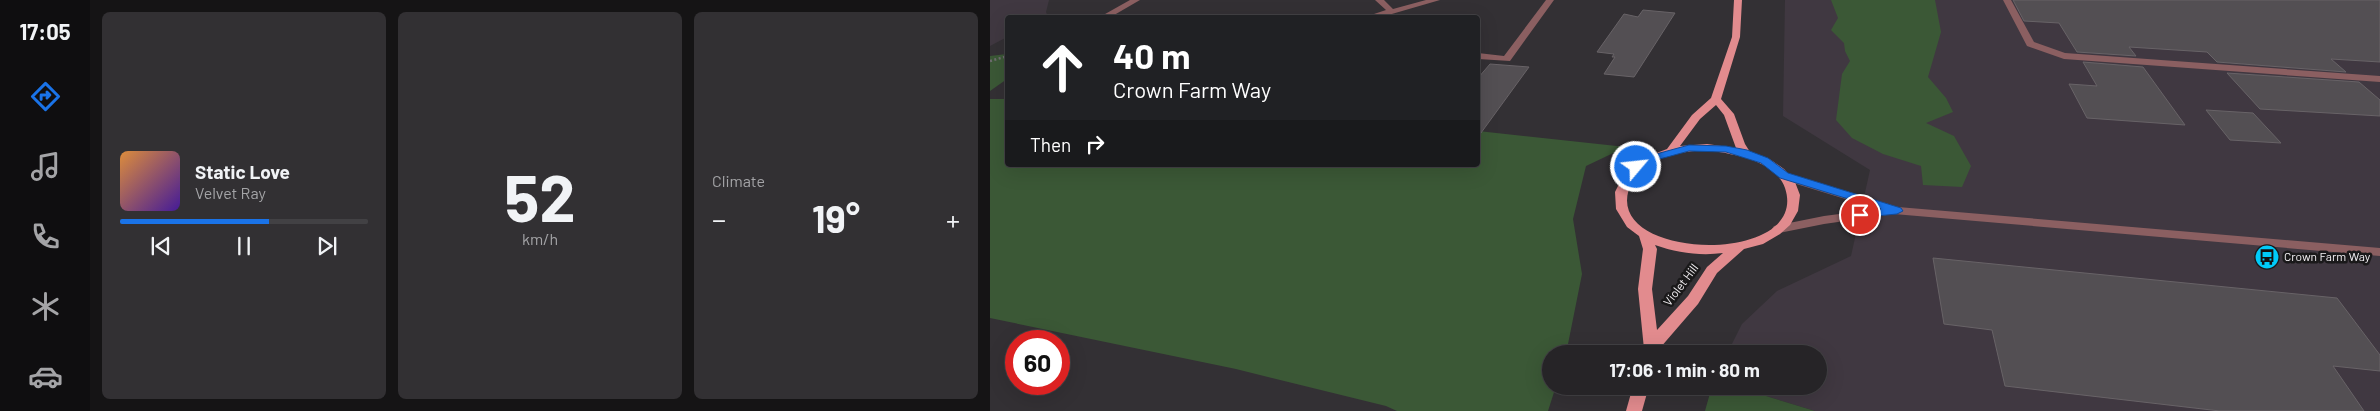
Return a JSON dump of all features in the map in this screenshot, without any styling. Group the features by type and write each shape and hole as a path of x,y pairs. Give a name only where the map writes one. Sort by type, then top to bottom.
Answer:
{"main road":[{"path":"1671,151 1696,116 1716,99 1736,37 1738,0"},
{"path":"1716,99 1729,114 1738,144 1744,152"},
{"path":"1707,147 1744,152 1764,161 1784,176 1792,186 1794,202 1790,216 1779,229 1761,240 1739,247 1705,250 1688,249 1672,246 1644,234 1630,221 1621,207 1620,193 1626,179 1636,167 1652,158 1671,151 1707,147"},
{"name":"Violet Hill","path":"1644,234 1650,248 1645,289 1651,345"},
{"name":"Violet Hill","path":"1655,345 1693,300 1712,270 1739,247"},
{"path":"1634,411 1638,395"}],"street":[{"path":"1108,15 1136,0"},
{"path":"1379,0 1391,11"},
{"path":"1377,15 1436,0"},
{"path":"1480,56 1507,59 1550,0"},
{"path":"2007,0 2030,44 2064,56 2117,62 2380,79"},
{"path":"1784,176 1897,211"},
{"path":"1779,229 1824,220 1897,211 2380,252"}],"path":[{"path":"990,61 1005,57"}],"shaded area":[{"path":"990,0 1049,0 1046,12 1047,15 1005,15 1005,38 990,46"},
{"path":"1785,0 2380,0 2380,411 1815,411 1763,395 1827,395 1827,345 1732,345 1742,324 1777,291 1851,256 1870,170 1783,116"}],"green space":[{"path":"1831,0 1935,0 1941,32 1928,77 1946,98 1953,112 1926,123 1954,136 1971,166 1962,187 1923,185 1921,166 1883,154 1852,138 1836,120 1842,74 1850,61 1845,51 1844,43 1831,30 1838,18"},
{"path":"1005,54 1005,80 990,91 990,56"},
{"path":"990,99 1005,99 1005,167 1480,167 1480,131 1626,147 1586,166 1573,219 1582,274 1568,345 1542,345 1542,395 1553,395 1548,411 1397,411 1386,406 1236,369 1070,335 1070,330 1048,330 990,318"},
{"path":"1709,395 1763,395 1815,411 1705,411"}],"building":[{"path":"2013,0 2380,0 2380,62 2331,59 2346,72 2217,62 2207,52 2129,47 2136,56 2077,52 2059,23 2024,21"},
{"path":"1643,10 1675,13 1634,77 1604,74 1615,57 1612,57 1614,54 1597,52 1624,14 1638,17"},
{"path":"2083,62 2143,67 2185,125 2087,118 2069,84 2097,86"},
{"path":"1490,64 1529,67 1480,134 1480,76"},
{"path":"2227,73 2359,82 2380,100 2380,116 2260,109"},
{"path":"2206,110 2253,113 2281,143 2230,140"},
{"path":"1933,258 2337,298 2380,355 2380,371 2333,366 2364,411 2220,411 2005,386 1992,330 1944,324"}],"place":[{"name":"Crown Farm Way","path":"2267,257"}],"route":[{"path":"1636,167 1652,158 1671,151 1689,148 1707,147 1744,152 1764,161 1784,176 1897,211 1860,215"}]}
